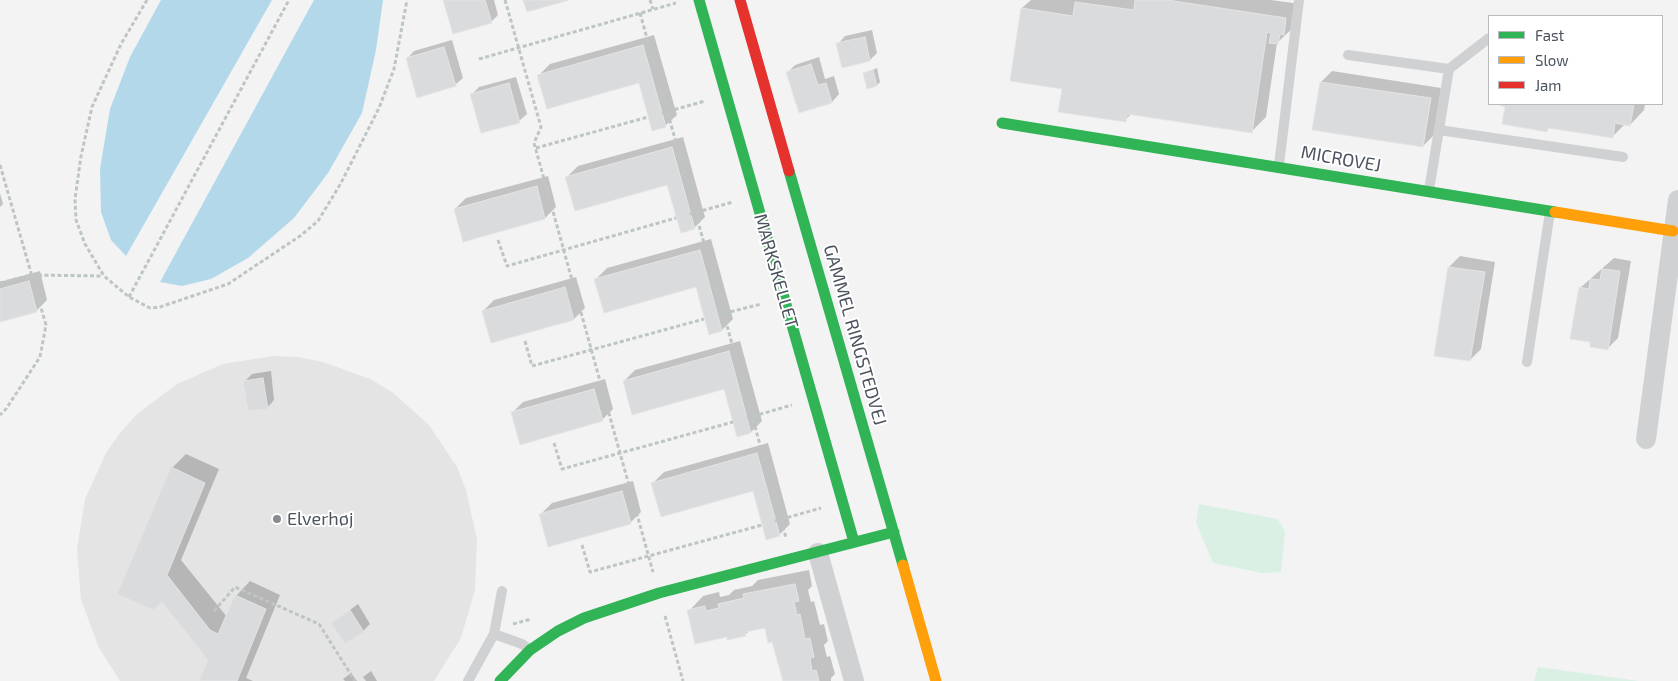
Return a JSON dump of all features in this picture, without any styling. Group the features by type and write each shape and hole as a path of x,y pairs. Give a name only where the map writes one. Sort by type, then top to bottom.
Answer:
{"street":[{"name":"MARKSKELLET","path":"699,0 854,542"},
{"name":"GAMMEL RINGSTEDVEJ","path":"740,0 936,681"},
{"name":"MICROVEJ","path":"1002,124 1278,166 1673,231"},
{"path":"1646,439 1678,200"},
{"path":"500,681 530,650 558,630 584,618 659,593 894,532"},
{"path":"818,553 854,681"}],"lane":[{"path":"1278,166 1299,0"},
{"path":"1429,191 1449,69 1488,39"},
{"path":"1348,55 1449,69"},
{"path":"1439,130 1624,158"},
{"path":"1527,362 1550,211"},
{"path":"468,681 494,634 502,591"},
{"path":"494,634 522,644 530,650"}],"path":[{"path":"147,0 121,44 92,107 81,156 75,199 76,220 85,244 104,276 128,297 150,308 160,307 228,284 300,236 318,221 341,183 379,108 394,69 407,0"},
{"path":"128,297 289,0"},
{"path":"505,0 541,127 534,143 682,681"},
{"path":"650,0 653,9"},
{"path":"479,59 678,2"},
{"path":"640,13 792,559"},
{"path":"662,113 726,95"},
{"path":"536,148 648,117"},
{"path":"0,165 46,325 40,357 6,409 0,415"},
{"path":"690,214 755,196"},
{"path":"498,240 506,266 676,218"},
{"path":"0,283 31,274 104,276"},
{"path":"718,316 784,298"},
{"path":"525,341 532,366 704,319"},
{"path":"747,418 813,400"},
{"path":"554,443 562,469 733,422"},
{"path":"776,520 842,502"},
{"path":"582,545 590,572 762,524"},
{"path":"214,611 235,587 319,624 355,681"}],"shaded area":[{"name":"Elverhøj","path":"273,356 298,357 323,362 370,379 392,392 429,425 457,467 466,490 477,539 475,590 461,638 434,681 120,681 98,646 81,599 77,549 85,499 106,453 137,414 177,384 223,364"}],"green space":[{"path":"1199,504 1278,519 1285,532 1281,572 1262,573 1213,563 1196,523"},
{"path":"1538,667 1639,681 1534,681"}],"water":[{"path":"161,0 272,0 126,256 111,240 101,212 100,169 110,109 130,57"},
{"path":"314,0 383,0 376,50 362,113 328,173 294,218 248,258 211,279 182,286 160,282"}],"building":[{"path":"443,0 485,0 492,23 453,34"},
{"path":"523,0 569,0 527,12"},
{"path":"1135,0 1167,0 1286,18 1284,35 1280,34 1278,44 1269,43 1271,33 1267,32 1252,133 1127,114 1126,122 1058,112 1062,89 1010,81 1021,8 1073,16 1075,2 1134,10"},
{"path":"865,37 870,61 842,68 836,43"},
{"path":"643,45 666,127 652,131 639,83 547,109 537,75"},
{"path":"444,47 456,86 417,98 406,58"},
{"path":"811,64 818,85 826,83 832,103 799,113 786,72"},
{"path":"873,70 877,86 867,89 863,73"},
{"path":"1320,82 1431,98 1423,147 1312,130"},
{"path":"509,83 520,123 481,133 470,94"},
{"path":"1500,105 1634,105 1630,126 1615,123 1613,138 1548,128 1547,132 1502,124 1505,107"},
{"path":"672,147 695,229 681,233 667,185 575,211 565,177"},
{"path":"537,186 545,219 463,242 454,209"},
{"path":"700,250 722,331 709,335 696,287 604,313 594,279"},
{"path":"1448,267 1485,272 1470,361 1434,356"},
{"path":"1602,269 1620,271 1608,350 1590,347 1590,342 1570,339 1579,287 1589,289 1590,279 1600,280"},
{"path":"29,281 37,312 0,322 0,289"},
{"path":"565,287 574,320 491,343 482,311"},
{"path":"729,351 751,433 737,437 724,389 632,415 623,381"},
{"path":"263,378 268,409 248,411 243,381"},
{"path":"594,389 603,421 520,445 511,412"},
{"path":"757,453 780,536 766,540 753,491 661,517 651,483"},
{"path":"171,467 205,483 167,575 210,630 218,634 235,595 266,609 237,681 199,681 208,660 162,602 153,610 117,594"},
{"path":"622,491 631,524 548,547 539,514"},
{"path":"795,584 799,601 794,602 797,615 800,614 805,639 810,638 814,657 810,658 812,671 816,670 819,681 783,681 772,642 768,643 765,628 745,632 746,636 727,640 727,637 695,644 687,610 705,606 706,611 719,608 718,604 744,598 743,594"},
{"path":"350,610 364,632 345,644 331,623"}],"traffic: fast":[{"path":"699,0 854,542"},
{"path":"1002,123 1555,212"},
{"path":"789,171 903,565"},
{"path":"500,681 530,650 558,631 584,618 659,593 894,532"}],"traffic: slow":[{"path":"1555,212 1673,231"},
{"path":"903,565 936,681"}],"traffic: jam":[{"path":"740,0 789,171"}],"place":[{"name":"Elverhøj","path":"277,519"}]}
